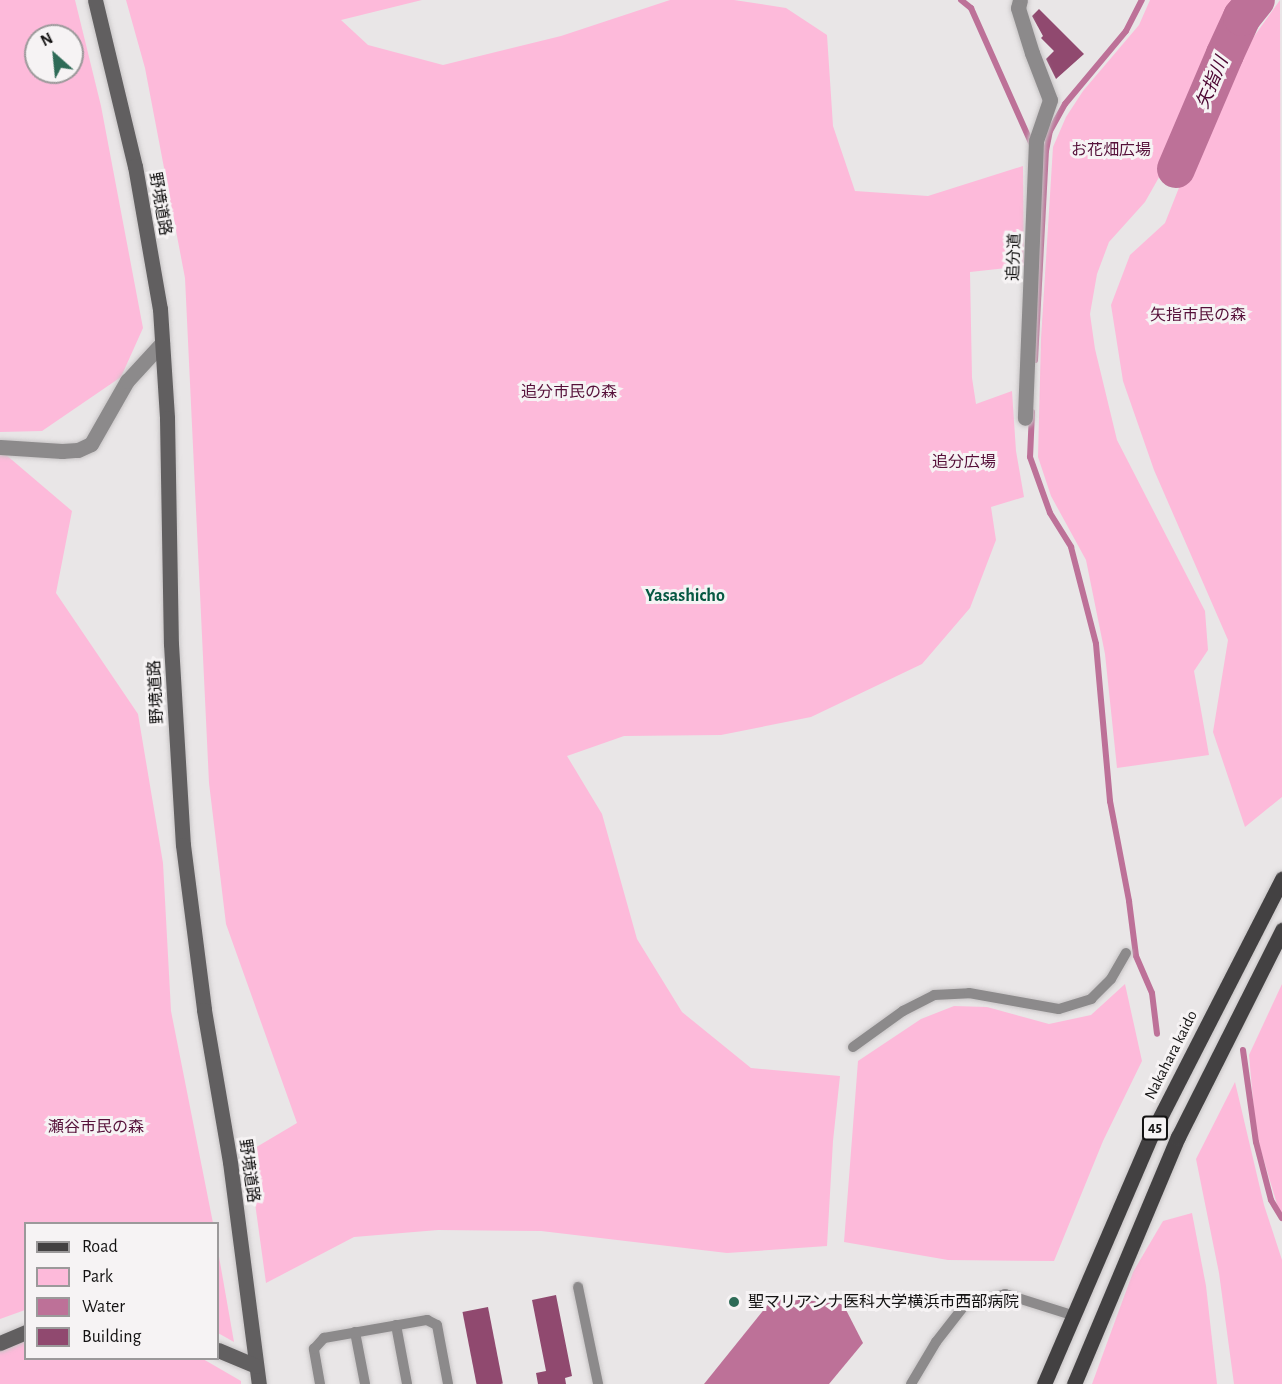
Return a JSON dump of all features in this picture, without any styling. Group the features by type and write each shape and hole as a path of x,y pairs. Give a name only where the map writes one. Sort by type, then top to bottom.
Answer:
{"main road":[{"name":"Nakahara kaido","path":"1044,1384 1151,1135 1282,879"},
{"name":"45","path":"1074,1384 1178,1137 1282,930"}],"street":[{"name":"野境道路","path":"95,0 135,166 160,309 167,418 171,644 183,845 204,1010 230,1162 259,1384"},
{"name":"追分道","path":"1020,0 1018,8 1050,100 1036,141 1025,418"},
{"path":"0,447 62,451 78,450 91,444 127,381 162,342"},
{"path":"0,1343 24,1333"},
{"path":"219,1350 256,1366"}],"lane":[{"path":"853,1047 903,1011 934,995 969,993 1059,1009 1092,999 1111,979 1126,953"},
{"path":"578,1287 598,1384"},
{"path":"911,1384 936,1342 964,1306 1005,1294 1072,1315"},
{"path":"320,1384 314,1349 324,1338 427,1320 437,1325 448,1384"},
{"path":"396,1325 407,1384"},
{"path":"355,1332 365,1384"}],"green space":[{"path":"0,0 75,0 81,24 24,24 24,84 84,84 84,37 101,106 143,328 121,377 42,431 0,432"},
{"name":"追分市民の森","path":"126,0 422,0 341,20 368,45 443,65 561,36 670,0 734,0 786,8 827,35 833,126 855,191 928,196 1023,166 1024,266 970,272 972,378 976,404 1012,391 1016,451 1024,497 991,507 996,540 970,608 922,664 811,717 721,735 624,736 567,756 602,814 637,939 682,1012 751,1068 840,1076 833,1141 827,1246 727,1253 541,1231 438,1230 354,1237 266,1283 248,1152 297,1123 226,924 209,783 185,278 145,68"},
{"name":"お花畑広場","path":"1150,0 1245,0 1225,36 1162,172 1145,202 1109,242 1097,274 1090,314 1095,349 1117,440 1205,611 1208,650 1194,671 1209,755 1117,768 1105,654 1086,560 1051,496 1038,457 1041,339 1053,147 1066,117 1083,91 1139,25"},
{"name":"矢指市民の森","path":"1280,0 1282,797 1245,827 1213,732 1228,640 1154,470 1123,381 1111,305 1130,255 1165,223 1220,84"},
{"name":"瀬谷市民の森","path":"0,454 5,454 72,511 56,593 138,714 163,863 171,1011 213,1222 24,1222 24,1310 0,1319"},
{"path":"1125,984 1142,1061 1103,1141 1054,1261 948,1260 844,1242 858,1061 921,1019 954,1006 987,1007 1049,1024 1091,1015"},
{"path":"1282,984 1282,1221 1256,1134 1249,1055"},
{"path":"1235,1082 1264,1205 1282,1260 1282,1384 1234,1384 1219,1273 1196,1159"},
{"path":"1192,1213 1206,1286 1217,1384 1092,1384 1133,1272 1163,1221"},
{"path":"219,1257 234,1342 219,1334"},
{"path":"24,1340 24,1360 205,1360 241,1381 241,1384 0,1384 0,1350"}],"water":[{"path":"774,1297 843,1304 863,1343 829,1384 704,1384"}],"building":[{"path":"1039,9 1084,54 1056,79 1046,59 1054,51 1041,38 1043,36 1032,16"},
{"path":"556,1295 572,1376 565,1378 566,1384 538,1384 536,1373 546,1371 532,1300"},
{"path":"488,1307 503,1384 476,1384 462,1312"}],"waterway":[{"path":"961,0 971,8 1033,147"},
{"path":"1035,360 1046,151 1050,131 1065,104 1126,31 1142,0"},
{"name":"矢指川","path":"1176,169 1242,17 1256,0"},
{"path":"1032,412 1030,457 1050,513 1071,547 1096,644 1110,801 1129,901 1136,956 1152,993 1157,1034"},
{"path":"1243,1050 1256,1142 1271,1200 1282,1218"}],"place":[{"name":"聖マリアンナ医科大学横浜市西部病院","path":"734,1302"}],"district":[{"name":"Yasashicho","path":"685,596"}],"park label":[{"name":"追分広場","path":"964,462"}]}
